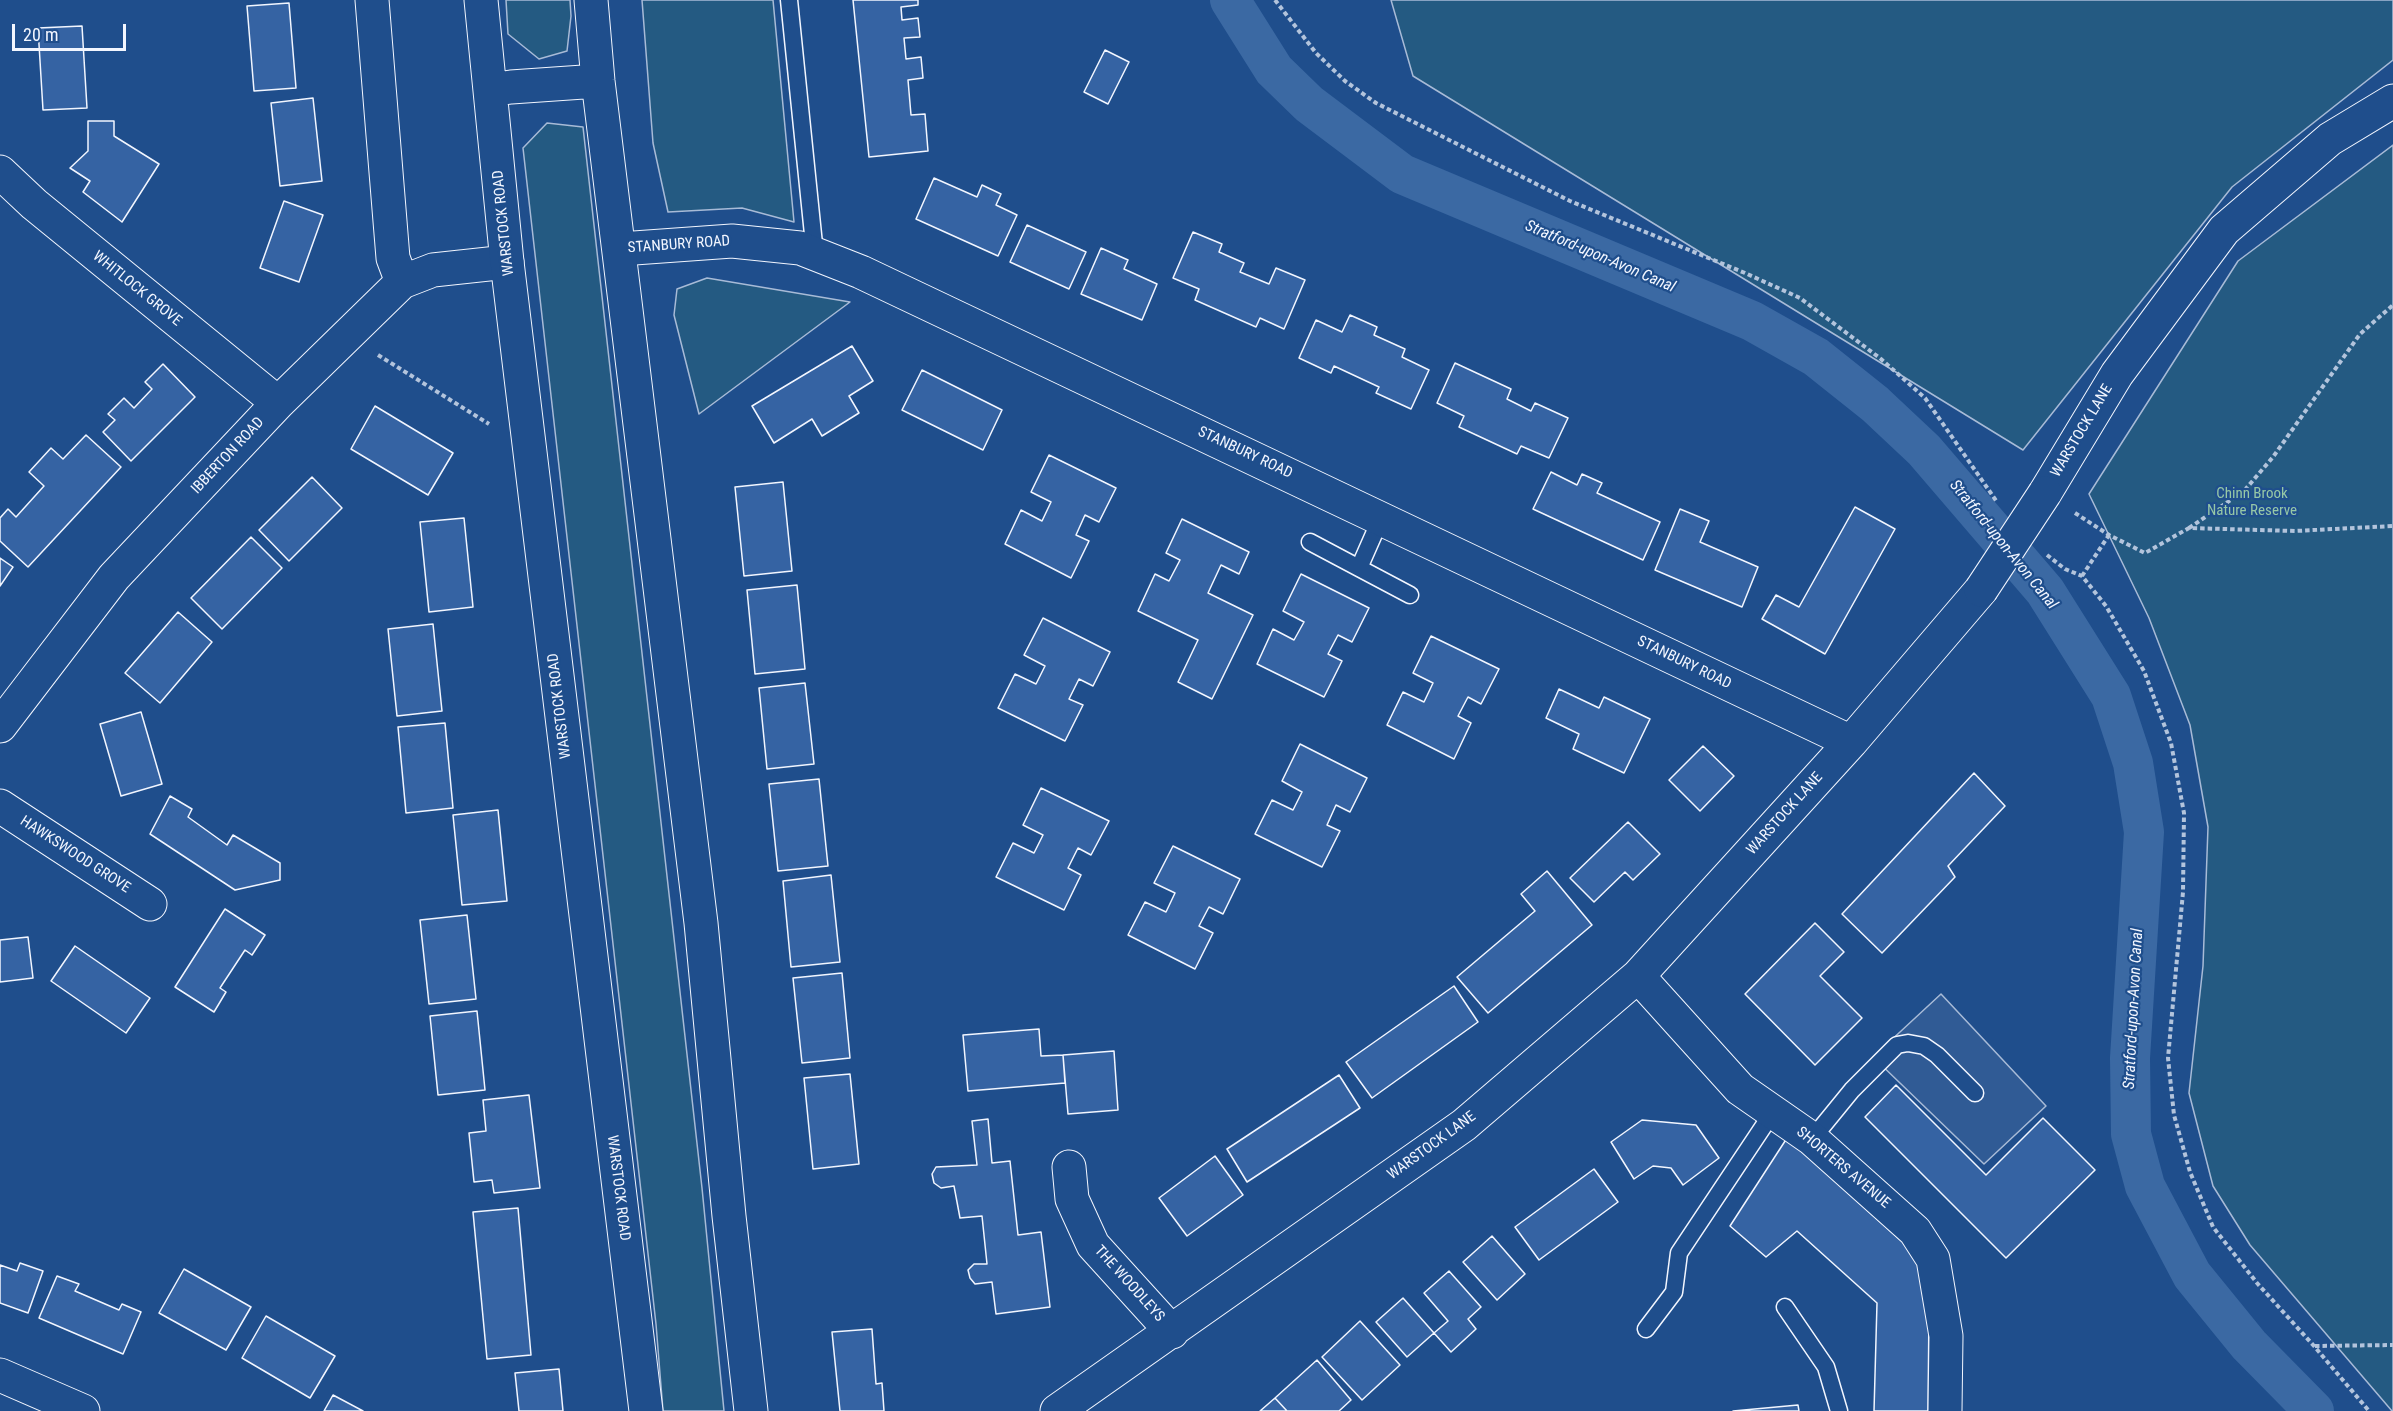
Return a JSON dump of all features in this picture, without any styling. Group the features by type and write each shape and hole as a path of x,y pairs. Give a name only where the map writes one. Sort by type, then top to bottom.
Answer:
{"street":[{"path":"372,0 393,258 402,282"},
{"name":"WARSTOCK ROAD","path":"481,0 507,262 646,1411"},
{"path":"591,0 598,81 701,923 729,1216 751,1411"},
{"path":"490,90 598,81"},
{"name":"WARSTOCK LANE","path":"1057,1411 1464,1125 1638,976 1851,742 1981,590 2045,493 2117,374 2224,230 2330,139 2393,101"},
{"name":"WHITLOCK GROVE","path":"0,172 34,204 278,403"},
{"name":"STANBURY ROAD","path":"620,249 732,240 800,248 861,272 1851,742"},
{"name":"IBBERTON ROAD","path":"0,726 114,577 278,403 402,282 433,270 507,262"},
{"name":"HAWKSWOOD GROVE","path":"0,806 150,904"},
{"name":"SHORTERS AVENUE","path":"1638,976 1740,1089 1812,1139 1915,1231 1933,1259 1946,1336 1945,1411"},
{"name":"THE WOODLEYS","path":"1069,1167 1072,1199 1093,1245 1172,1332"},
{"path":"0,1375 83,1411"}],"lane":[{"path":"789,0 815,254"},
{"path":"1359,568 1381,518"},
{"path":"1310,542 1410,595"},
{"path":"1812,1139 1852,1090 1897,1045 1908,1043 1923,1046 1937,1055 1975,1093"},
{"path":"1646,1329 1674,1292 1679,1253 1773,1112"},
{"path":"1785,1306 1827,1367 1839,1411"}],"path":[{"path":"1275,0 1316,53 1344,81 1376,103 1570,201 1800,298 1881,359 1925,398 1998,504"},
{"path":"2082,576 2109,535 2145,553 2189,528 2244,491 2273,457 2360,334 2393,305"},
{"path":"346,336 497,429"},
{"path":"2189,528 2295,531 2393,526"},
{"path":"2042,549 2065,569 2082,576 2106,606 2144,671 2172,744 2184,813 2183,892 2168,1058 2174,1115 2190,1172 2213,1227 2257,1283 2369,1411"},
{"path":"2314,1346 2393,1345"}],"green space":[{"path":"506,0 570,0 571,16 567,51 539,59 508,34"},
{"path":"642,0 773,0 794,222 742,208 668,212 653,143"},
{"path":"1391,0 2393,0 2393,60 2232,187 2023,450 1413,76"},
{"path":"547,123 583,127 702,1188 724,1411 663,1411 656,1324 523,148"},
{"name":"Chinn Brook Nature Reserve","path":"2393,145 2392,1411 2250,1245 2213,1186 2189,1093 2203,966 2208,827 2190,725 2149,618 2089,494 2238,261"},
{"path":"707,278 850,302 699,414 674,315 677,289"}],"shaded area":[{"path":"1941,994 2046,1106 1984,1164 1873,1057"}],"building":[{"path":"853,0 918,0 918,5 901,7 902,20 918,18 920,37 904,38 906,59 921,57 923,78 908,80 911,115 925,114 928,151 869,157"},
{"path":"289,3 296,88 254,91 247,6"},
{"path":"82,26 87,108 43,110 38,28"},
{"path":"1105,50 1129,62 1108,104 1084,92"},
{"path":"313,98 322,181 280,186 271,103"},
{"path":"88,121 114,121 114,136 159,164 122,222 83,192 90,181 70,168 88,151"},
{"path":"934,178 977,197 982,185 1001,194 996,205 1017,215 998,256 916,219"},
{"path":"284,201 323,215 299,282 260,268"},
{"path":"1027,225 1086,252 1069,289 1010,262"},
{"path":"1193,232 1222,244 1219,252 1244,263 1240,272 1269,284 1276,268 1305,280 1284,329 1260,318 1256,327 1195,300 1199,289 1173,278"},
{"path":"1101,248 1128,260 1124,269 1157,284 1142,320 1081,294"},
{"path":"1350,315 1377,327 1374,335 1405,349 1402,357 1429,370 1411,409 1376,393 1379,387 1334,366 1331,373 1299,358 1316,320 1342,332"},
{"path":"852,346 873,381 849,396 859,413 822,436 812,419 774,443 752,406"},
{"path":"1455,363 1511,389 1507,399 1531,411 1535,403 1568,418 1549,458 1521,446 1517,454 1459,427 1464,416 1437,403"},
{"path":"163,364 195,397 131,461 103,432 115,420 108,414 124,398 134,408 152,389 145,382"},
{"path":"922,370 1002,410 983,450 902,410"},
{"path":"375,406 453,453 428,495 351,449"},
{"path":"86,435 121,467 28,567 0,541 0,518 8,509 16,517 44,486 29,472 51,448 63,459"},
{"path":"1049,455 1116,488 1099,522 1085,515 1076,535 1089,541 1071,578 1005,544 1021,510 1042,521 1051,502 1031,492"},
{"path":"1551,472 1577,485 1582,474 1602,483 1597,493 1660,522 1643,560 1533,509"},
{"path":"312,477 342,508 289,561 259,530"},
{"path":"783,482 792,571 744,576 735,487"},
{"path":"1855,507 1895,529 1825,654 1762,619 1776,595 1799,607"},
{"path":"1680,509 1709,521 1700,542 1758,567 1742,607 1655,570"},
{"path":"464,518 473,607 429,612 420,522"},
{"path":"1182,519 1249,552 1239,574 1221,565 1208,593 1253,615 1212,699 1178,682 1198,640 1138,611 1155,574 1169,581 1180,560 1166,553"},
{"path":"251,537 282,568 222,629 191,598"},
{"path":"0,558 13,567 0,586"},
{"path":"1301,574 1369,608 1352,642 1338,635 1328,654 1342,661 1324,697 1257,664 1273,629 1294,640 1304,622 1283,611"},
{"path":"797,585 805,669 755,674 747,590"},
{"path":"178,612 212,642 160,703 125,673"},
{"path":"1043,618 1110,652 1093,686 1079,679 1069,699 1083,705 1065,741 998,708 1015,674 1036,684 1045,666 1024,655"},
{"path":"433,624 442,711 397,716 388,629"},
{"path":"1431,636 1499,669 1481,704 1468,697 1458,716 1471,723 1454,759 1387,725 1403,692 1424,702 1433,683 1413,673"},
{"path":"805,683 814,764 767,769 759,688"},
{"path":"1559,689 1599,708 1604,697 1650,719 1624,773 1573,749 1579,734 1546,718"},
{"path":"141,712 162,784 121,796 100,724"},
{"path":"445,723 453,808 406,813 398,727"},
{"path":"1300,744 1367,778 1350,812 1336,805 1327,825 1340,831 1322,867 1255,834 1272,800 1293,810 1302,792 1282,781"},
{"path":"1703,746 1734,776 1700,811 1669,780"},
{"path":"1974,773 2005,806 1948,866 1955,877 1882,953 1842,914"},
{"path":"819,779 828,866 778,871 769,784"},
{"path":"1041,788 1109,821 1091,855 1078,848 1068,868 1081,875 1064,910 996,877 1013,843 1034,853 1043,835 1023,825"},
{"path":"170,796 192,809 188,817 227,845 233,835 280,863 280,880 235,890 150,834"},
{"path":"498,810 507,901 462,905 453,815"},
{"path":"1628,822 1660,854 1633,880 1625,872 1594,902 1570,878"},
{"path":"1173,846 1240,879 1223,914 1209,907 1199,926 1213,933 1195,969 1128,935 1145,902 1166,912 1175,893 1154,883"},
{"path":"1547,871 1592,925 1488,1013 1457,977 1535,911 1521,894"},
{"path":"831,875 840,962 791,967 783,881"},
{"path":"225,909 265,935 252,955 245,950 220,988 226,992 214,1012 175,987"},
{"path":"467,915 476,999 429,1004 420,920"},
{"path":"1815,923 1844,952 1820,976 1862,1018 1815,1065 1745,994"},
{"path":"28,937 33,978 0,982 0,940"},
{"path":"75,946 150,998 126,1033 51,981"},
{"path":"842,973 850,1058 802,1063 793,978"},
{"path":"1454,986 1478,1022 1372,1098 1346,1062"},
{"path":"477,1011 485,1090 438,1095 430,1016"},
{"path":"1039,1029 1041,1056 1063,1055 1065,1083 968,1091 963,1035"},
{"path":"1114,1051 1118,1110 1068,1114 1063,1055"},
{"path":"850,1074 859,1164 813,1169 804,1078"},
{"path":"1339,1075 1360,1108 1247,1182 1227,1149"},
{"path":"1896,1085 1986,1175 2043,1118 2095,1170 2006,1258 1865,1117"},
{"path":"529,1095 540,1188 494,1193 492,1180 474,1182 469,1133 486,1131 483,1100"},
{"path":"988,1119 992,1163 1010,1161 1018,1235 1041,1232 1050,1307 996,1314 992,1282 975,1284 968,1270 974,1264 987,1264 982,1216 960,1218 954,1186 941,1188 934,1183 932,1174 936,1167 977,1165 972,1121"},
{"path":"1642,1120 1696,1125 1719,1158 1683,1185 1671,1168 1653,1166 1634,1179 1611,1142"},
{"path":"1787,1138 1917,1255 1929,1310 1928,1411 1874,1411 1877,1303 1797,1231 1766,1257 1730,1226"},
{"path":"1215,1156 1243,1195 1187,1236 1159,1198"},
{"path":"1594,1169 1618,1202 1539,1260 1515,1227"},
{"path":"518,1208 531,1355 487,1359 473,1212"},
{"path":"1492,1236 1525,1274 1497,1300 1463,1262"},
{"path":"20,1263 43,1271 28,1313 0,1303 0,1265 17,1271"},
{"path":"184,1269 251,1307 226,1350 159,1313"},
{"path":"1449,1271 1481,1307 1468,1319 1476,1329 1451,1352 1434,1333 1448,1321 1424,1293"},
{"path":"57,1276 79,1284 75,1291 119,1310 122,1304 141,1312 123,1354 39,1318"},
{"path":"1403,1298 1434,1333 1407,1357 1376,1322"},
{"path":"266,1316 335,1356 310,1398 242,1358"},
{"path":"1360,1321 1400,1365 1362,1400 1322,1357"},
{"path":"872,1329 876,1384 882,1383 884,1411 840,1411 832,1332"},
{"path":"1317,1360 1351,1400 1339,1411 1287,1411 1275,1398"},
{"path":"559,1369 563,1411 519,1411 515,1373"},
{"path":"333,1395 363,1411 324,1411"},
{"path":"1275,1398 1287,1411 1260,1411"},
{"path":"1798,1405 1799,1411 1733,1411"}],"waterway":[{"name":"Stratford-upon-Avon Canal","path":"1230,0 1274,70 1309,104 1402,174 1752,321 1816,357 1875,404 1924,450 2045,591 2111,696 2133,763 2144,832 2130,1058 2131,1134 2145,1186 2192,1275 2249,1345 2314,1411"}]}
